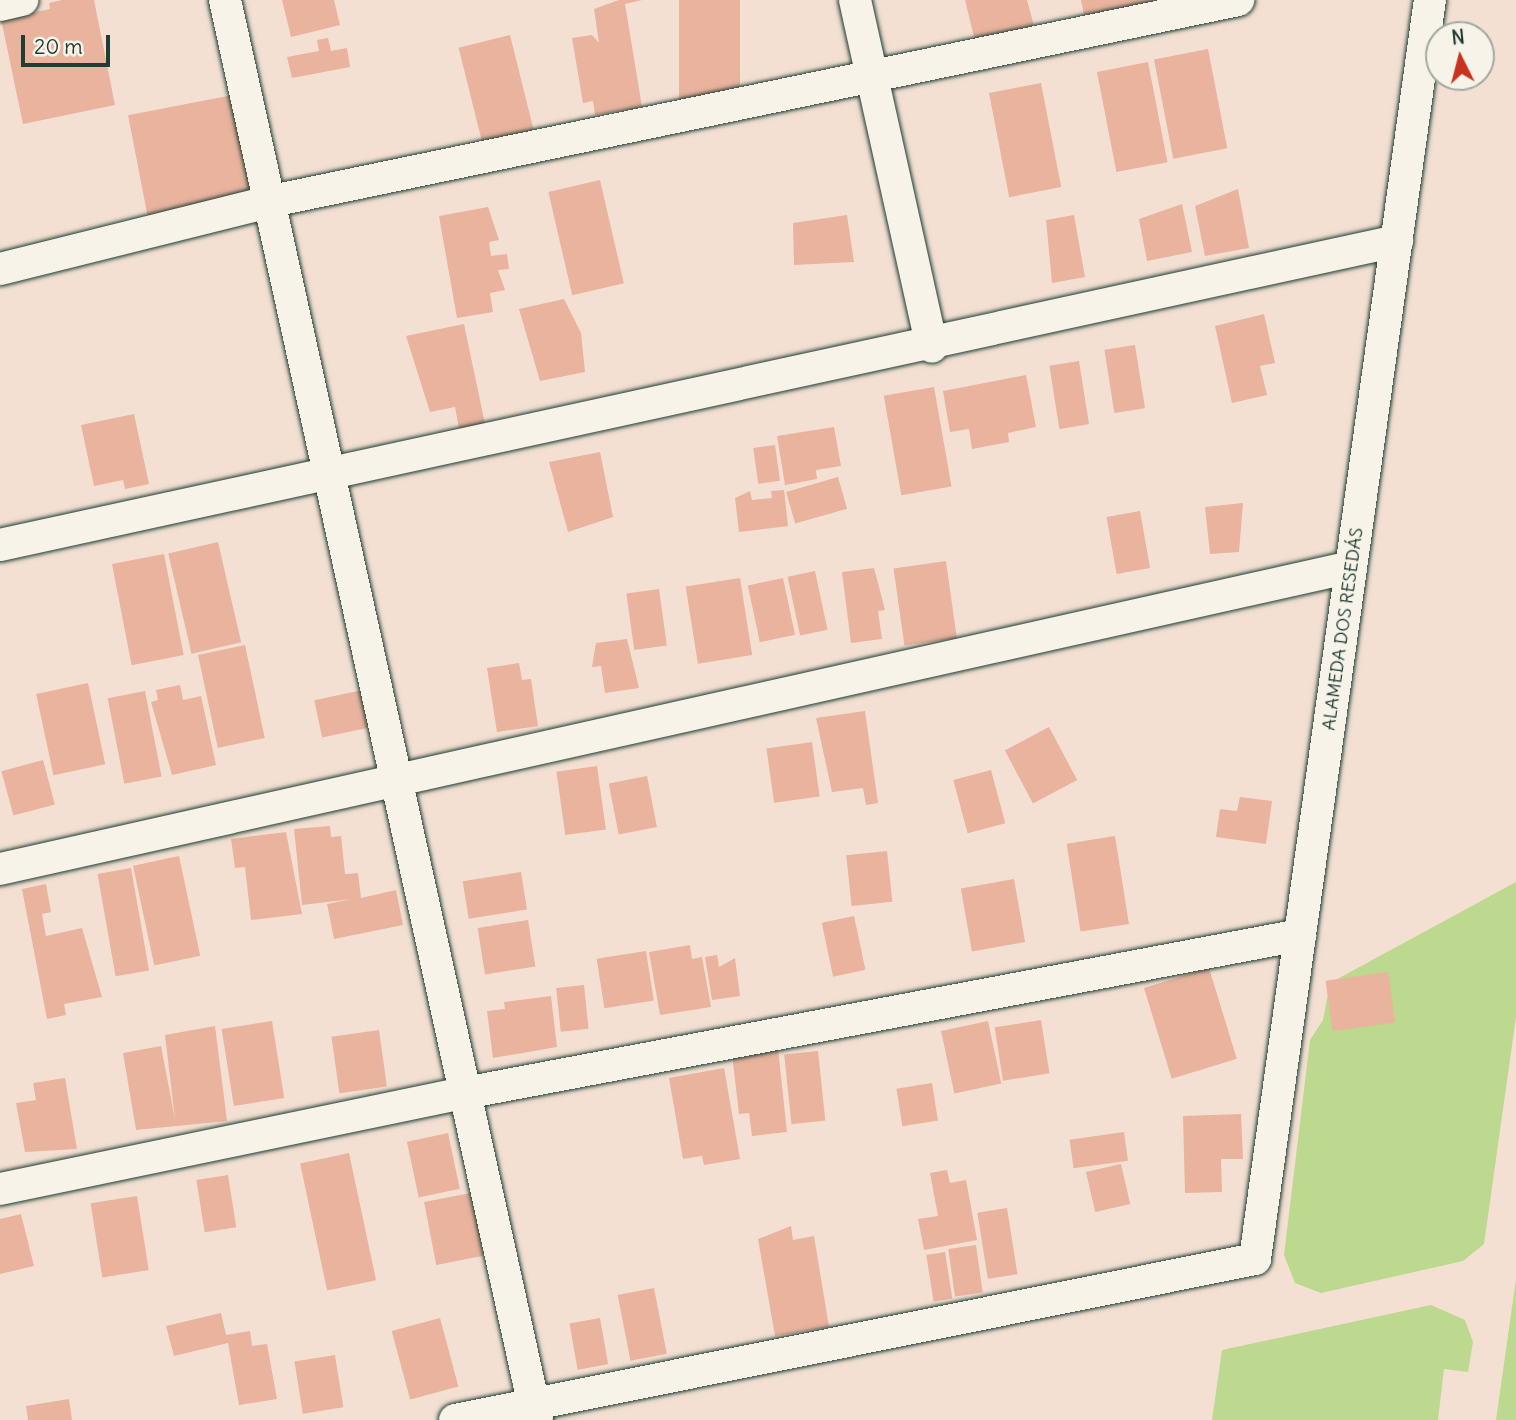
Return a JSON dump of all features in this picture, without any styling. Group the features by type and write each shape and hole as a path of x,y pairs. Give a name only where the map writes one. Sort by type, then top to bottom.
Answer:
{"street":[{"path":"0,5 22,0"},
{"path":"225,0 272,201 328,477 470,1092 536,1411 455,1420"},
{"path":"855,0 932,347"},
{"path":"0,269 272,201 874,78 1238,0"},
{"name":"ALAMEDA DOS RESEDÁS","path":"536,1411 1255,1259 1430,0"},
{"path":"0,545 932,347 1397,241"},
{"path":"0,869 1352,567"},
{"path":"0,1189 470,1092 1300,935"}],"green space":[{"path":"1516,882 1516,1017 1484,1244 1463,1261 1321,1293 1295,1283 1284,1255 1310,1040 1323,1020 1330,983"},
{"path":"1516,1279 1516,1420 1496,1420"},
{"path":"1431,1305 1465,1320 1473,1342 1468,1372 1444,1369 1438,1420 1212,1420 1222,1350"}],"building":[{"path":"62,0 94,0 115,105 23,124 1,19 50,9 49,3"},
{"path":"282,0 334,0 340,25 291,37"},
{"path":"619,0 642,0 625,4 642,107 595,115 593,101 583,103 572,38 592,35 599,43 594,9"},
{"path":"679,0 740,0 740,101 679,101"},
{"path":"965,0 1027,0 1034,26 975,41"},
{"path":"1081,0 1169,0 1085,20"},
{"path":"510,35 535,134 483,147 459,48"},
{"path":"328,38 331,51 347,48 350,67 292,78 287,57 319,51 317,40"},
{"path":"1208,49 1227,148 1173,159 1154,59"},
{"path":"1148,62 1167,162 1116,172 1097,72"},
{"path":"1041,83 1061,187 1009,197 989,93"},
{"path":"238,94 258,199 148,220 128,115"},
{"path":"600,180 624,283 572,295 548,192"},
{"path":"1238,189 1249,248 1205,256 1195,206"},
{"path":"1182,204 1192,252 1147,261 1139,219"},
{"path":"488,207 499,240 489,242 491,256 507,254 509,269 498,270 505,290 490,293 493,312 457,318 439,216"},
{"path":"847,215 854,262 794,265 793,223"},
{"path":"1074,215 1085,277 1052,283 1046,220"},
{"path":"564,299 581,333 585,372 540,381 519,309"},
{"path":"1264,314 1275,363 1260,366 1267,395 1232,403 1215,326"},
{"path":"464,324 485,424 459,429 455,407 430,412 406,336"},
{"path":"1135,345 1145,408 1114,413 1104,350"},
{"path":"1079,361 1089,424 1059,429 1049,366"},
{"path":"1026,375 1036,427 1008,433 1009,442 972,449 969,429 950,432 943,391"},
{"path":"934,387 952,486 901,495 884,396"},
{"path":"134,414 149,484 125,489 123,480 94,486 81,425"},
{"path":"834,427 841,466 816,470 817,479 785,485 777,436"},
{"path":"775,445 780,481 758,484 753,448"},
{"path":"600,452 613,517 568,532 549,462"},
{"path":"838,477 847,509 795,524 786,492"},
{"path":"784,490 788,526 739,532 735,498 750,491 752,500 772,498 771,491"},
{"path":"1243,503 1239,552 1210,554 1205,507"},
{"path":"1140,511 1150,568 1117,574 1107,517"},
{"path":"218,542 241,642 191,654 168,553"},
{"path":"164,554 184,655 132,665 112,564"},
{"path":"946,561 957,638 904,646 894,568"},
{"path":"874,568 885,610 878,611 882,639 851,643 842,572"},
{"path":"815,571 827,630 800,636 788,577"},
{"path":"740,578 752,655 698,664 686,587"},
{"path":"783,578 795,635 760,642 748,585"},
{"path":"659,589 667,645 634,650 626,594"},
{"path":"627,639 639,688 605,693 601,666 592,667 596,643"},
{"path":"245,645 265,738 218,748 198,655"},
{"path":"519,663 522,680 531,679 538,726 497,732 487,668"},
{"path":"88,683 105,764 53,775 36,694"},
{"path":"180,685 183,700 201,696 216,765 172,775 151,702 158,700 156,690"},
{"path":"372,688 380,725 322,737 314,700"},
{"path":"145,691 162,776 124,784 108,698"},
{"path":"865,711 878,803 866,805 863,788 832,792 816,718"},
{"path":"1049,727 1077,780 1033,803 1005,750"},
{"path":"812,742 820,796 774,803 766,748"},
{"path":"43,760 55,804 13,816 1,771"},
{"path":"597,766 606,829 565,835 556,772"},
{"path":"991,770 1005,823 968,833 953,780"},
{"path":"647,776 657,827 619,834 609,783"},
{"path":"1240,797 1272,801 1266,844 1216,837 1220,809 1237,811"},
{"path":"330,826 331,837 341,836 345,874 358,873 361,898 396,890 403,925 334,939 327,904 352,899 302,905 294,829"},
{"path":"286,832 302,914 251,920 245,867 235,868 231,839"},
{"path":"1115,836 1129,924 1081,932 1067,844"},
{"path":"887,851 892,902 852,906 846,855"},
{"path":"179,856 200,956 154,966 133,866"},
{"path":"131,868 149,970 116,976 98,874"},
{"path":"521,872 527,910 469,919 463,881"},
{"path":"1014,879 1025,942 972,951 961,888"},
{"path":"46,884 51,912 42,914 46,936 82,928 102,997 64,1004 66,1015 47,1019 22,889"},
{"path":"854,916 865,970 833,977 822,923"},
{"path":"528,920 535,966 485,974 478,928"},
{"path":"690,945 692,959 702,957 711,1007 660,1015 649,952"},
{"path":"646,951 654,1000 604,1008 597,959"},
{"path":"717,955 719,967 735,958 740,996 712,1000 705,957"},
{"path":"1209,968 1237,1059 1172,1079 1144,988"},
{"path":"1388,972 1395,1023 1333,1031 1326,981"},
{"path":"584,985 589,1029 561,1032 556,988"},
{"path":"551,996 557,1047 493,1058 487,1011 505,1009 504,1002"},
{"path":"1041,1020 1049,1073 1003,1081 995,1027"},
{"path":"272,1021 284,1098 234,1106 222,1029"},
{"path":"988,1021 1001,1084 954,1094 941,1031"},
{"path":"215,1026 227,1121 136,1130 123,1053 161,1046 175,1119 165,1035"},
{"path":"379,1030 387,1086 339,1093 331,1037"},
{"path":"778,1049 787,1132 752,1136 749,1113 739,1114 732,1054"},
{"path":"818,1051 825,1121 792,1124 784,1055"},
{"path":"724,1068 740,1159 704,1165 702,1156 683,1159 669,1078"},
{"path":"65,1078 77,1149 25,1152 16,1103 36,1100 33,1083"},
{"path":"932,1083 938,1121 902,1126 896,1089"},
{"path":"1241,1114 1243,1159 1221,1159 1222,1192 1185,1193 1183,1116"},
{"path":"1124,1132 1128,1161 1074,1168 1070,1140"},
{"path":"448,1133 460,1189 419,1197 407,1142"},
{"path":"349,1153 376,1280 327,1291 300,1163"},
{"path":"1121,1164 1130,1204 1095,1212 1086,1172"},
{"path":"947,1170 950,1183 966,1180 977,1240 924,1250 918,1219 938,1216 930,1173"},
{"path":"228,1175 236,1227 205,1232 196,1180"},
{"path":"481,1191 493,1254 436,1265 424,1202"},
{"path":"137,1196 149,1270 102,1277 91,1203"},
{"path":"1007,1208 1017,1274 988,1279 977,1213"},
{"path":"21,1214 34,1266 0,1274 0,1219"},
{"path":"791,1226 793,1240 814,1236 829,1327 775,1336 758,1239"},
{"path":"976,1245 983,1293 955,1296 948,1249"},
{"path":"945,1252 952,1298 934,1301 926,1255"},
{"path":"654,1288 667,1354 630,1361 618,1295"},
{"path":"221,1313 226,1335 250,1331 252,1346 267,1344 277,1399 239,1405 228,1343 174,1356 166,1326"},
{"path":"440,1318 458,1387 410,1400 392,1331"},
{"path":"600,1318 608,1364 578,1370 569,1323"},
{"path":"335,1355 343,1407 303,1414 295,1361"},
{"path":"69,1399 72,1420 28,1420 26,1406"}]}
